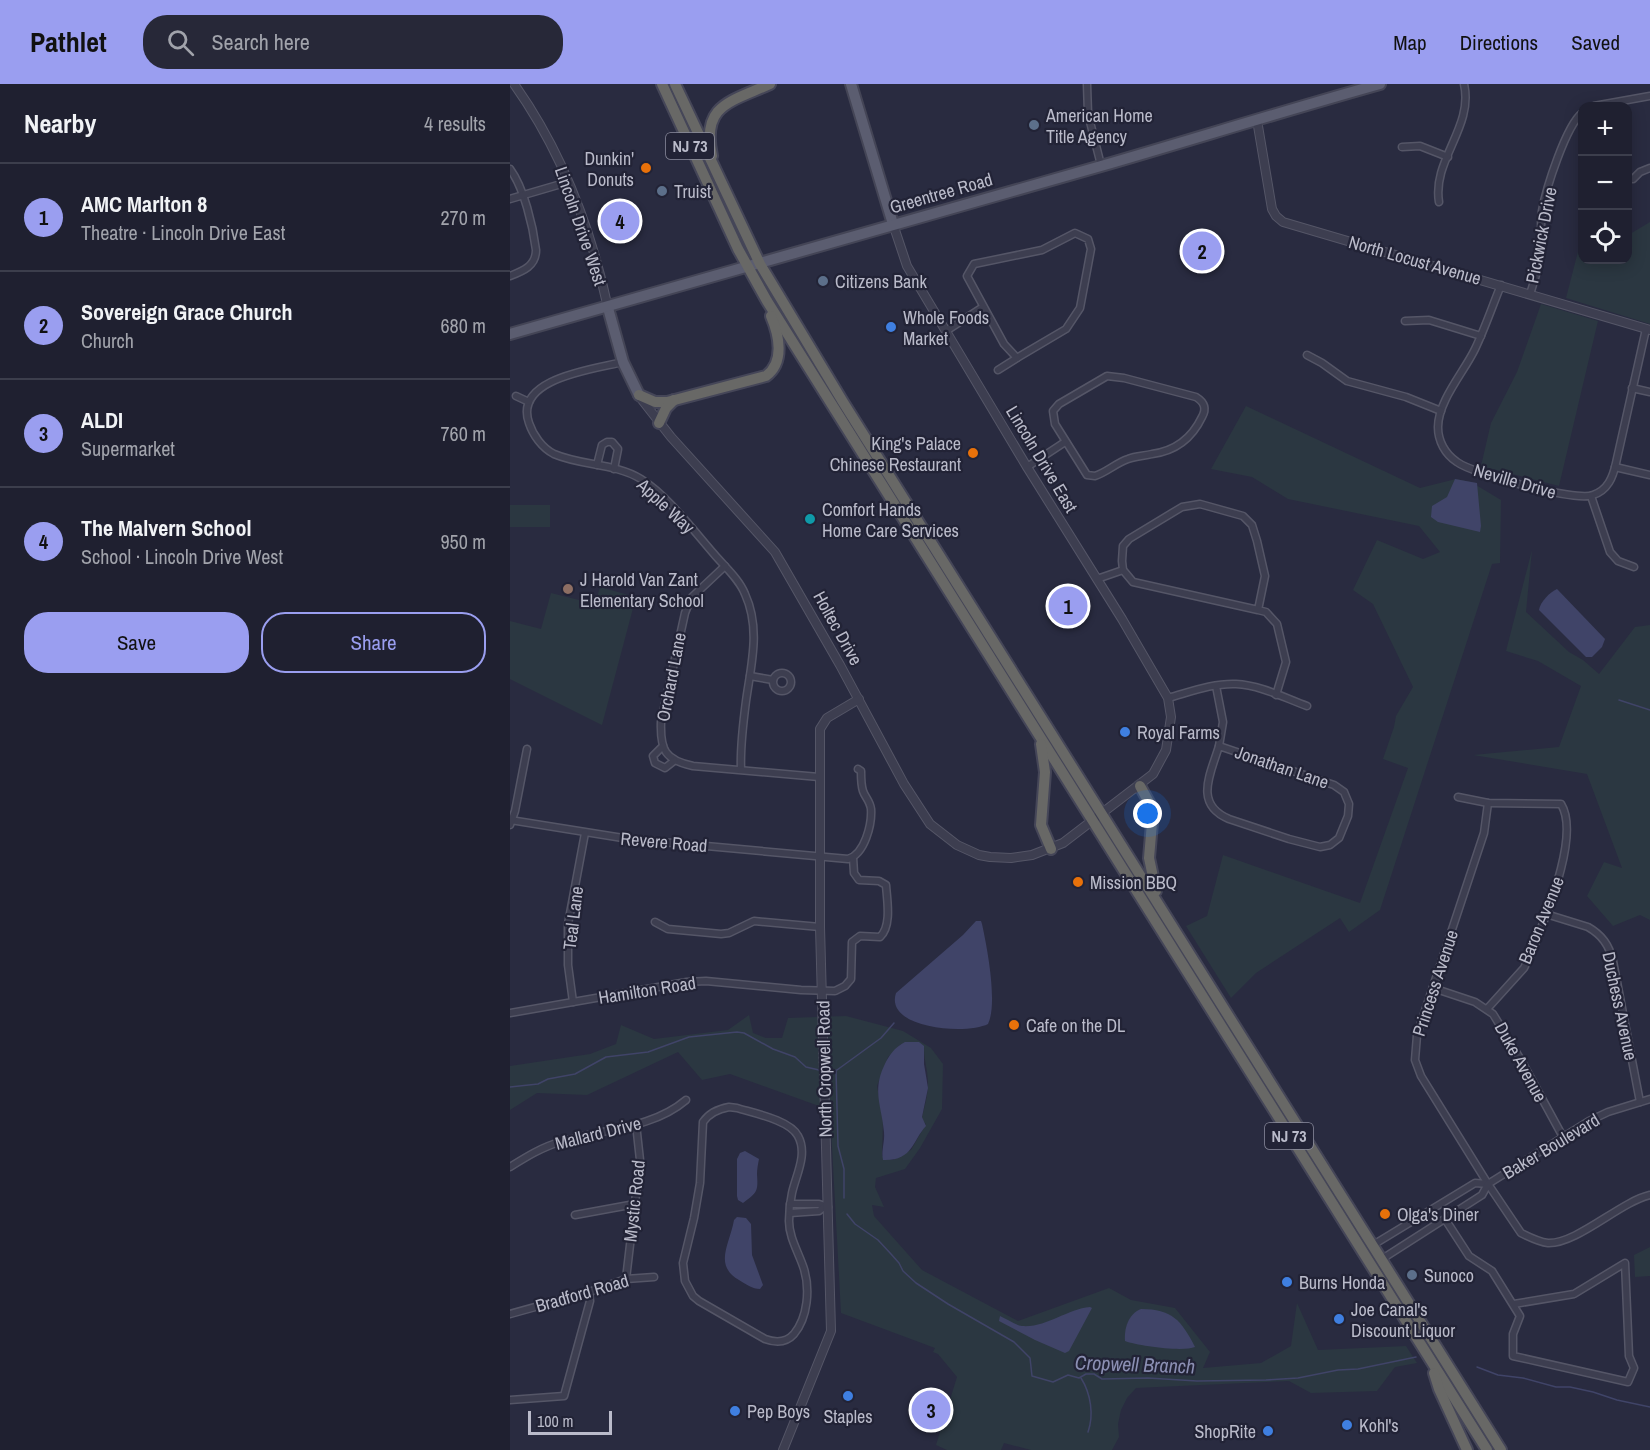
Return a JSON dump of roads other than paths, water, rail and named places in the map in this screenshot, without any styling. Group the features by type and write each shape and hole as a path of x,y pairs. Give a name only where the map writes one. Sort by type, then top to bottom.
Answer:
{"highway":[{"name":"NJ 73","path":"662,84 748,268 767,302 1487,1450"},
{"name":"NJ 73","path":"675,84 760,264 843,402 1501,1449"},
{"path":"716,174 709,136 713,117 727,104 770,84"},
{"path":"639,395 655,402 674,400 766,376 774,370 778,348 777,330 767,309 767,302"},
{"path":"659,423 666,408 674,400"},
{"path":"1040,738 1045,772 1041,825 1051,849"},
{"path":"1140,786 1151,806 1149,858 1152,882 1168,918"},
{"path":"1336,1211 1340,1210 1345,1214 1370,1254 1382,1259"},
{"path":"1431,1361 1439,1389 1467,1450"}],"main road":[{"name":"Lincoln Drive East","path":"851,84 893,224"},
{"name":"Greentree Road","path":"510,334 748,268 1380,84"},
{"name":"Holtec Drive","path":"608,308 623,362 639,395"}],"street":[{"name":"Lincoln Drive West","path":"514,84 546,135 568,182 602,278 608,308"},
{"path":"1087,84 1088,114 1101,165"},
{"path":"1438,202 1439,180 1466,109 1464,84"},
{"path":"1616,102 1650,96"},
{"name":"Pickwick Drive","path":"1530,294 1540,258 1541,218 1544,203 1569,130 1578,116"},
{"name":"North Locust Avenue","path":"1257,120 1272,209 1283,222 1648,330"},
{"path":"1402,147 1420,146 1448,157"},
{"path":"1633,179 1650,168"},
{"path":"510,169 523,195 536,244 536,256 526,269 510,276"},
{"path":"510,199 568,182"},
{"name":"Lincoln Drive East","path":"893,224 907,266 1168,698 1171,717 1166,750 1153,774 1092,821"},
{"path":"998,370 1066,329 1080,308 1091,249 1089,239 1075,233 1042,250 974,264 967,276 1004,344 1017,358"},
{"name":"Neville Drive","path":"1501,285 1481,336 1441,411 1438,425 1440,440 1446,452 1463,466 1477,472 1556,493 1580,497 1591,496"},
{"path":"945,331 982,307"},
{"path":"1405,321 1429,320 1481,336"},
{"path":"1634,567 1618,561 1610,552 1591,496 1605,488 1616,467 1632,388 1648,330"},
{"path":"1307,355 1347,381 1441,411"},
{"path":"516,396 529,402 532,394 551,382 623,362"},
{"path":"1107,376 1124,378 1191,396 1200,400 1205,406 1198,424 1176,447 1165,452 1127,459 1095,476 1084,472 1065,442 1053,420 1053,411 1059,404 1107,376"},
{"path":"1632,388 1650,392"},
{"name":"Holtec Drive","path":"639,395 659,423 776,552 916,805 930,824 947,839 979,855 1000,858 1032,855 1051,849 1063,843 1092,821"},
{"name":"Apple Way","path":"529,402 527,417 543,447 557,455 633,475 656,490 725,566 745,593 752,618 754,645 743,724 741,769"},
{"path":"597,465 602,445 612,442 618,449 614,469"},
{"path":"1027,467 1065,442"},
{"path":"1616,467 1650,475"},
{"path":"1258,610 1265,576 1252,525 1243,516 1200,504 1182,507 1131,537 1123,546 1121,552 1123,570 1133,582 1258,610 1270,615 1277,624 1286,662 1276,695"},
{"name":"Orchard Lane","path":"674,761 663,746 661,722 685,613 691,598 725,566"},
{"path":"1097,579 1123,570"},
{"path":"750,676 773,680"},
{"path":"1168,698 1230,684 1247,686 1307,706"},
{"name":"Jonathan Lane","path":"1216,686 1222,722 1219,746 1207,789 1209,802 1218,813 1229,819 1314,847 1330,845 1339,838 1350,810 1348,797 1339,788 1314,777 1219,746"},
{"name":"North Cropwell Road","path":"783,1450 831,1331 820,927 820,729 826,718 859,699"},
{"path":"663,746 653,756 655,763 665,768 674,761 693,766 819,777"},
{"path":"511,822 527,750"},
{"path":"822,990 835,991 848,983 852,972 854,940 860,936 880,937 886,928 886,885 879,881 859,880 854,873 853,857 867,835 871,813 869,802 863,791 861,771 858,769"},
{"path":"1458,797 1488,803"},
{"name":"Baron Avenue","path":"1487,1009 1524,968 1531,954 1564,858 1567,820 1561,804 1488,803"},
{"name":"Princess Avenue","path":"1488,803 1484,833 1416,1035 1415,1060 1421,1076 1521,1233 1547,1243 1565,1239 1650,1195"},
{"name":"Revere Road","path":"511,822 629,839 853,857"},
{"name":"Teal Lane","path":"573,1002 568,965 568,924 585,833"},
{"name":"Duchess Avenue","path":"1546,914 1588,927 1609,946 1614,961 1640,1102"},
{"path":"655,922 668,929 721,934 729,933 754,921 820,927"},
{"name":"Hamilton Road","path":"510,1013 687,982 822,990"},
{"name":"Duke Avenue","path":"1433,988 1475,1002 1487,1009 1501,1025 1563,1137"},
{"name":"Baker Boulevard","path":"1382,1259 1482,1195 1488,1184 1598,1116 1650,1099"},
{"name":"Mallard Drive","path":"510,1167 553,1144 652,1120 666,1114 686,1100"},
{"path":"737,1108 790,1126 797,1133 802,1152 790,1213 790,1232 807,1282 806,1311 798,1329 790,1338 774,1342 699,1301 693,1296 685,1281 683,1263 700,1183 702,1129 707,1116 721,1109 737,1108"},
{"name":"Mystic Road","path":"626,1279 640,1160 636,1124"},
{"name":"Baker Boulevard","path":"1373,1245 1475,1183 1488,1184"},
{"path":"575,1215 635,1204"},
{"path":"790,1204 819,1204 826,1207"},
{"path":"790,1213 819,1211 826,1207"},
{"path":"1433,1208 1469,1256 1492,1271 1514,1304 1520,1316 1513,1334 1513,1356 1628,1382 1634,1368 1629,1356 1625,1263 1574,1294 1514,1304"},
{"name":"Bradford Road","path":"510,1313 589,1292 626,1279 654,1277"},
{"path":"510,1400 564,1396 591,1301 589,1292"}],"water":[{"path":"1455,479 1477,483 1480,532 1438,522 1431,517 1432,506 1447,497"},
{"path":"1557,589 1605,639 1602,647 1592,657 1586,657 1539,610 1551,592"},
{"path":"976,921 981,921 982,924 991,975 992,1003 988,1024 963,1029 946,1029 914,1022 902,1015 896,1005 896,993"},
{"path":"905,1042 919,1042 924,1046 928,1088 922,1117 926,1126 906,1154 883,1160 884,1132 878,1091 880,1075 890,1055"},
{"path":"745,1151 759,1159 756,1191 743,1203 738,1200 737,1196 737,1159 740,1153"},
{"path":"737,1217 746,1218 751,1224 752,1255 763,1285 760,1289 741,1282 727,1268 725,1253 734,1220"},
{"path":"1081,1308 1092,1308 1069,1351 1065,1353 999,1321 1000,1316 1022,1326 1031,1326"},
{"path":"1141,1309 1161,1311 1174,1318 1180,1323 1195,1347 1160,1348 1125,1341 1128,1322 1133,1314"}],"waterway":[{"path":"1619,700 1650,710"},
{"path":"837,1070 881,1038 894,1023"},
{"name":"Cropwell Branch","path":"510,1087 538,1084 548,1079 575,1074 606,1057 648,1052 689,1037 737,1032 744,1033 773,1049 795,1057 806,1067 819,1070"},
{"name":"Cropwell Branch","path":"836,1070 838,1146 844,1169 844,1198"},
{"name":"Cropwell Branch","path":"847,1214 855,1224 878,1240 916,1283 1014,1342 1030,1358 1032,1376 1053,1382 1068,1375 1079,1378 1086,1374 1094,1374 1102,1379 1148,1378 1197,1381 1298,1378 1416,1357"},
{"name":"Cropwell Branch","path":"1477,1367 1498,1375 1523,1378 1556,1387 1570,1387 1650,1407"},
{"path":"1081,1378 1091,1405 1088,1432"}],"place":[{"name":"American Home Title Agency","path":"1034,125"},
{"name":"Dunkin' Donuts","path":"646,168"},
{"name":"Truist","path":"662,191"},
{"name":"The Malvern School","path":"620,221"},
{"name":"Sovereign Grace Church","path":"1202,251"},
{"name":"Citizens Bank","path":"823,281"},
{"name":"Whole Foods Market","path":"891,327"},
{"name":"King's Palace Chinese Restaurant","path":"973,453"},
{"name":"Comfort Hands Home Care Services","path":"810,519"},
{"name":"J Harold Van Zant Elementary School","path":"568,589"},
{"name":"AMC Marlton 8","path":"1068,606"},
{"name":"Royal Farms","path":"1125,732"},
{"name":"Mission BBQ","path":"1078,882"},
{"name":"Cafe on the DL","path":"1014,1025"},
{"name":"Olga's Diner","path":"1385,1214"},
{"name":"Sunoco","path":"1412,1275"},
{"name":"Burns Honda","path":"1287,1282"},
{"name":"Joe Canal's Discount Liquor","path":"1339,1319"},
{"name":"Staples","path":"848,1396"},
{"name":"ALDI","path":"931,1410"},
{"name":"Pep Boys","path":"735,1411"},
{"name":"Kohl's","path":"1347,1425"},
{"name":"ShopRite","path":"1268,1431"}]}
